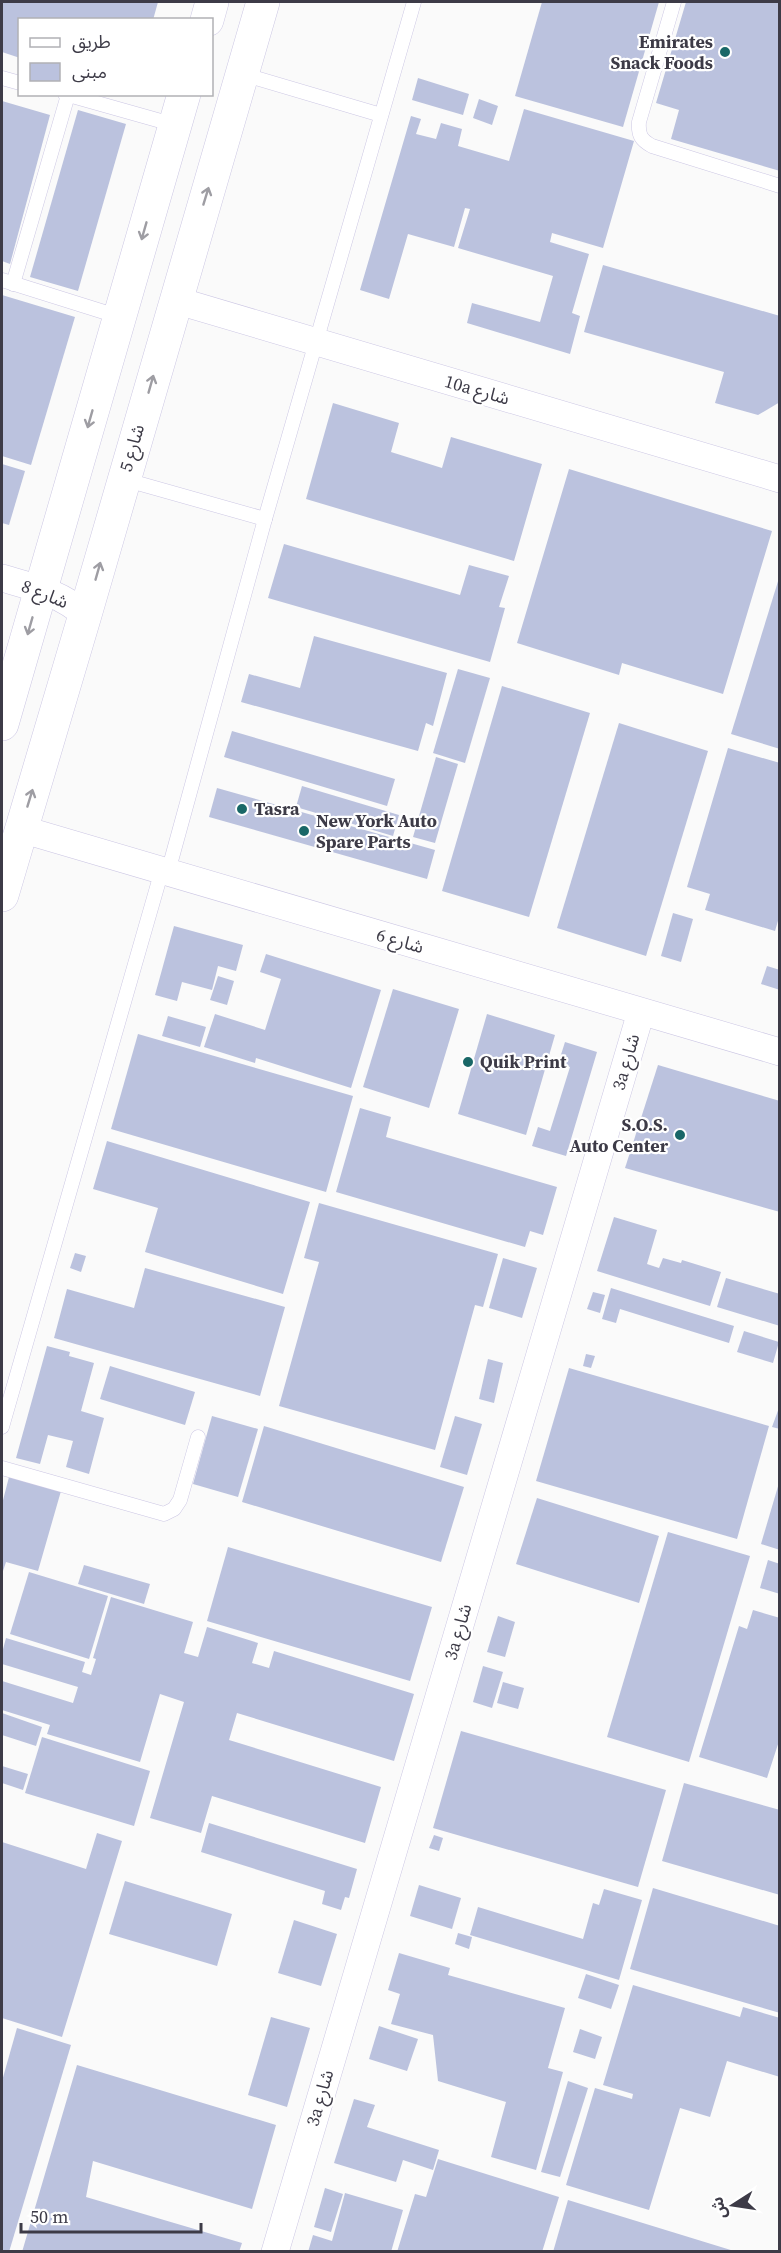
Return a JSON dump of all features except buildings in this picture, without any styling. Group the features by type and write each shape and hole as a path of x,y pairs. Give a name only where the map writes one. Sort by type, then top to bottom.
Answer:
{"street":[{"path":"208,18 212,2"},
{"name":"شارع 5","path":"2,895 263,2"},
{"path":"2,724 179,110"},
{"name":"10a شارع","path":"175,300 780,479"},
{"name":"شارع 8","path":"2,578 41,589 73,604 85,615"},
{"name":"شارع 6","path":"21,829 780,1052"},
{"name":"3a شارع","path":"275,2252 641,1011"}],"lane":[{"path":"2,1427 165,871 414,2"},
{"path":"674,2 638,132 644,141 652,146 780,186"},
{"path":"242,74 381,116"},
{"path":"2,78 18,82"},
{"path":"66,96 7,282 120,317"},
{"path":"74,96 179,110"},
{"path":"123,479 265,519"},
{"path":"2,1468 164,1514 174,1509 180,1500 198,1437"}],"place":[{"name":"Emirates Snack Foods","path":"725,52"},
{"name":"Tasra","path":"242,809"},
{"name":"New York Auto Spare Parts","path":"304,831"},
{"name":"Quik Print","path":"468,1062"},
{"name":"S.O.S. Auto Center","path":"680,1135"}]}
